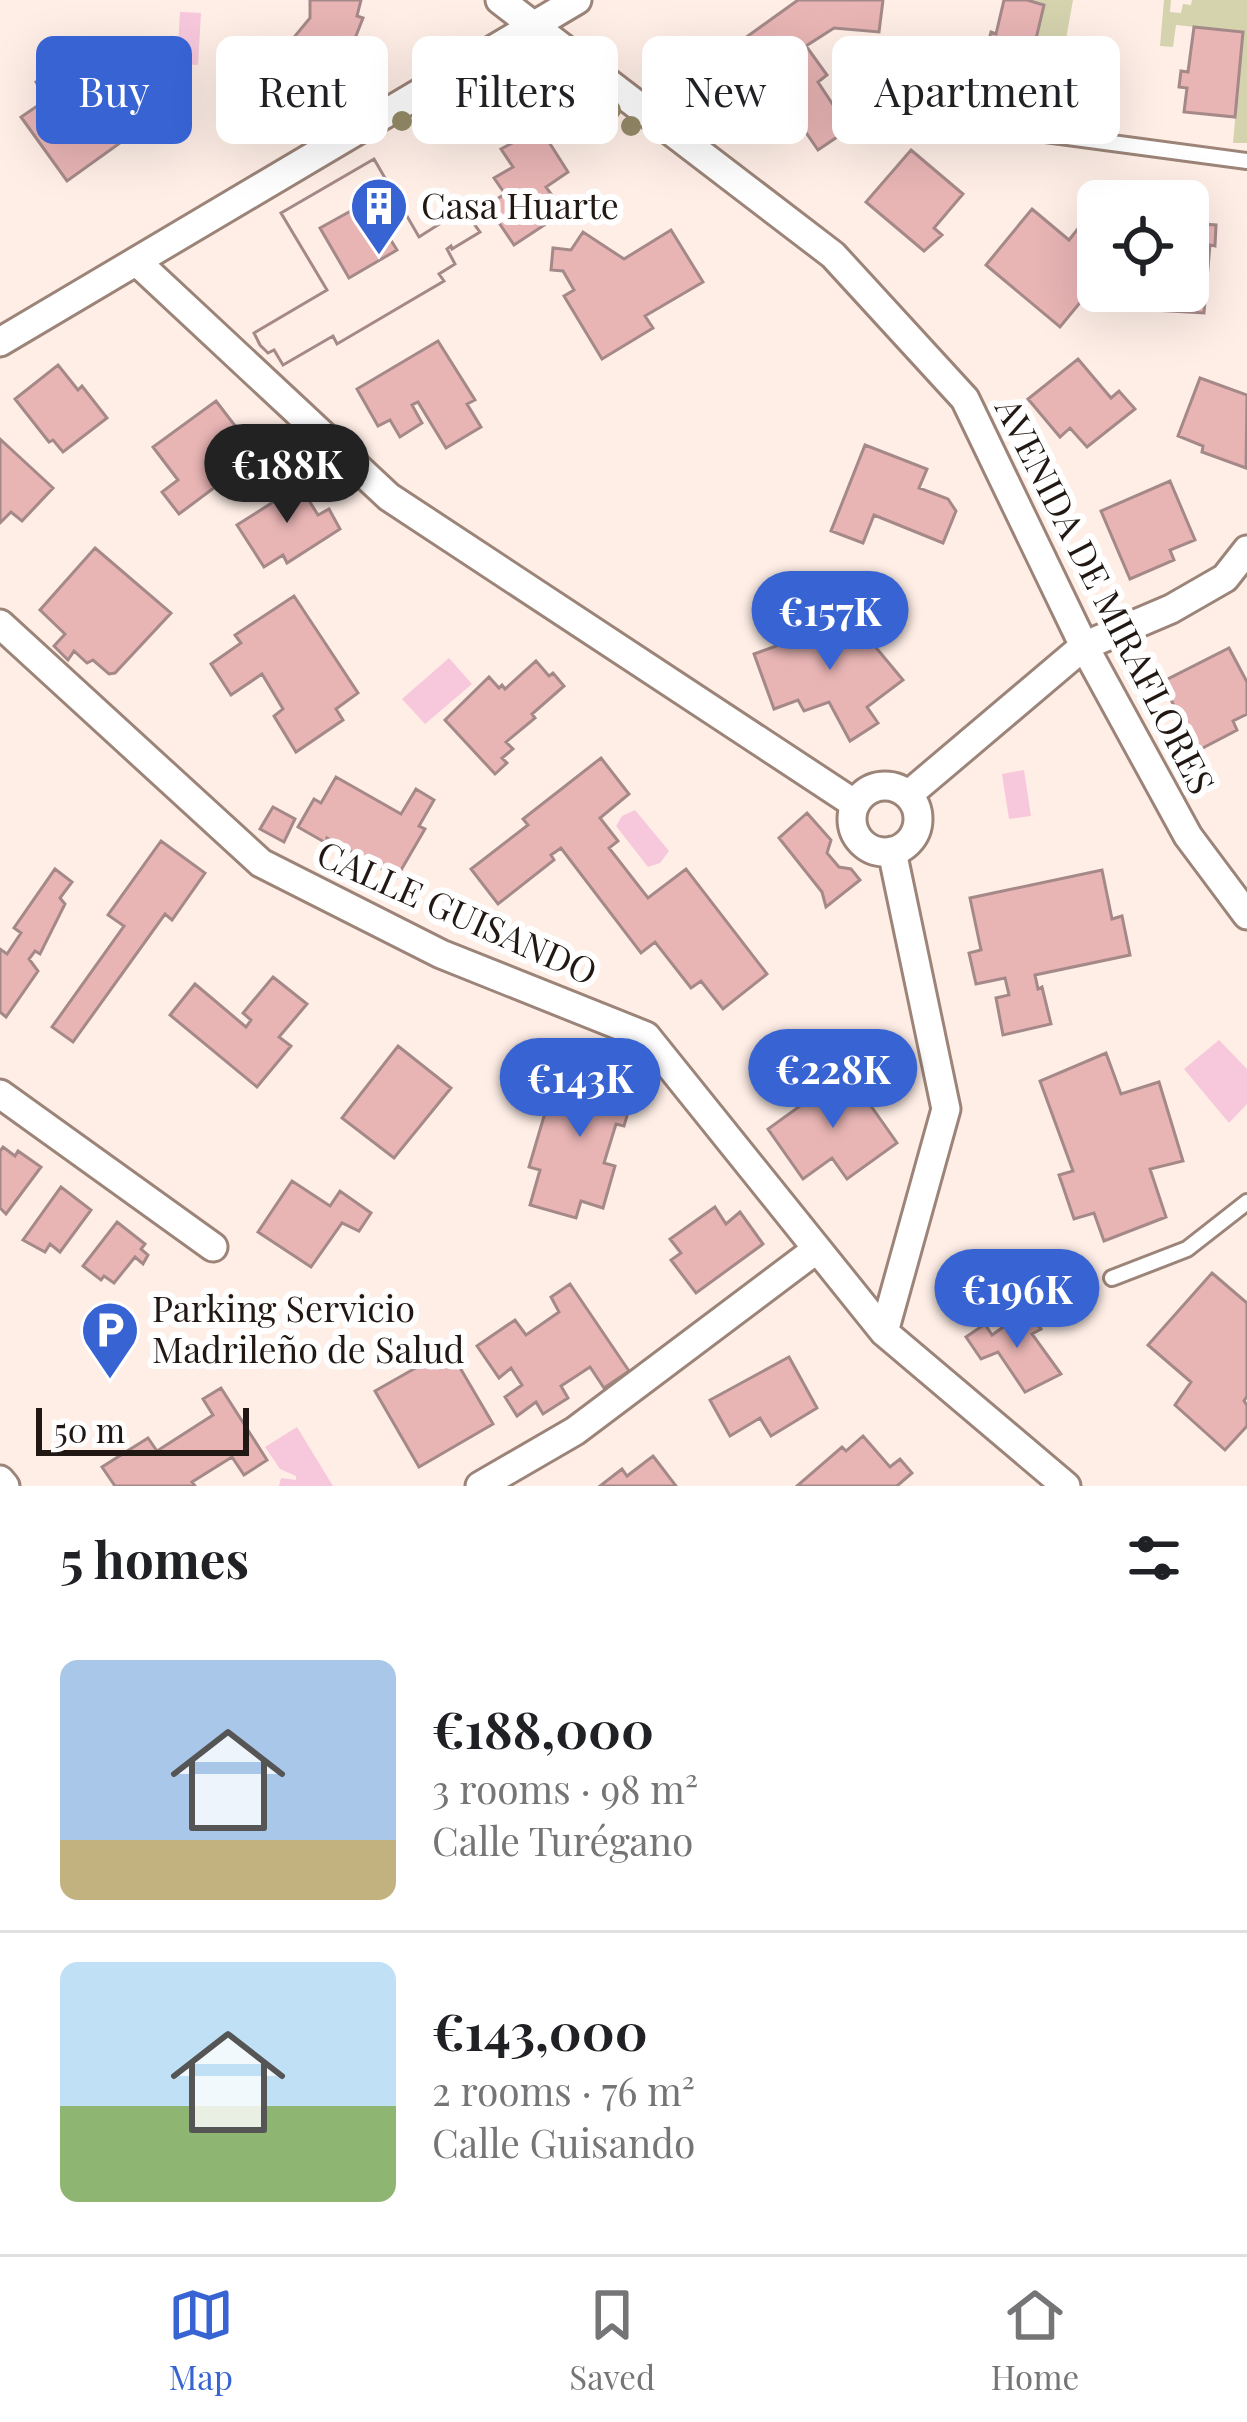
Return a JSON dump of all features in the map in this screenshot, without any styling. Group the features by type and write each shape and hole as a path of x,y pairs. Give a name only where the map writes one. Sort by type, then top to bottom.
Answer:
{"street":[{"name":"AVENIDA DE MIRAFLORES","path":"500,0 833,255 965,399 1084,646 1188,836 1247,915"},
{"path":"0,342 577,0"},
{"path":"137,262 389,497 855,804"},
{"path":"908,795 1084,646 1172,609 1225,578 1247,550"},
{"name":"CALLE GUISANDO","path":"0,625 261,863 441,954 646,1036 884,1332 1066,1486"},
{"path":"879,786 908,795 917,813 914,832 901,847 871,849 856,835 852,814 869,790 879,786"},
{"path":"884,1332 946,1108 892,850"},
{"path":"0,1094 213,1247"},
{"path":"480,1486 575,1431 817,1250"}],"lane":[{"path":"1120,144 1247,161"},
{"path":"1112,1278 1187,1249 1247,1202"}],"shaded area":[{"path":"1031,0 1073,0 1066,36 1034,36"},
{"path":"1164,0 1171,0 1170,12 1181,13 1183,4 1191,5 1192,0 1247,0 1247,143 1233,143 1243,32 1176,25 1173,47 1160,46"},
{"path":"180,12 201,13 198,65 192,65 192,36 179,36"},
{"path":"449,658 472,684 425,724 402,699"},
{"path":"1024,770 1031,816 1009,819 1002,774"},
{"path":"635,810 669,851 660,863 648,867 616,826 622,816"},
{"path":"1219,1040 1247,1069 1247,1104 1229,1123 1184,1069"},
{"path":"297,1427 333,1486 279,1486 281,1478 296,1480 296,1476 280,1469 265,1447"}],"building":[{"path":"310,0 361,0 357,16 363,18 356,36 295,36 310,18"},
{"path":"798,0 883,0 879,32 834,28 808,45 808,36 748,36"},
{"path":"1004,0 1044,5 1037,36 990,36 996,34"},
{"path":"1194,27 1243,32 1235,117 1184,112 1187,88 1179,87 1181,71 1188,72"},
{"path":"808,49 827,75 818,82 832,103 832,141 818,150 808,135"},
{"path":"36,107 36,138 21,117"},
{"path":"40,144 119,144 67,181"},
{"path":"510,144 550,144 568,172 546,187 564,212 514,245 487,205 505,194 494,178 513,167 501,149"},
{"path":"911,150 963,194 934,228 942,235 924,251 866,202"},
{"name":"Casa Huarte","path":"374,159 419,237 463,209 480,232 447,249 455,264 439,274 444,281 337,344 333,336 283,365 274,350 268,353 260,345 254,333 327,290 281,213","holes":["367,202 397,250 349,278 320,228"]},
{"name":"Casa Huarte","path":"374,159 419,237 463,209 480,232 447,249 455,264 439,274 444,281 337,344 333,336 283,365 274,350 268,353 260,345 254,333 327,290 281,213"},
{"path":"1032,209 1069,240 1077,230 1077,306 1060,327 986,265"},
{"path":"1209,224 1216,225 1215,246 1210,245 1209,256"},
{"path":"671,230 703,282 645,316 653,328 602,359 564,296 574,290 563,271 551,270 553,248 571,250 583,232 624,259"},
{"path":"438,341 475,400 467,404 481,427 446,448 418,402 412,405 422,423 400,437 390,420 378,426 357,389"},
{"path":"1078,359 1111,398 1119,391 1135,409 1087,447 1070,428 1060,437 1028,399"},
{"path":"58,365 107,418 63,452 53,440 49,442 15,399"},
{"path":"1200,378 1247,395 1246,468 1202,452 1203,446 1178,436"},
{"path":"216,401 236,427 224,437 261,443 262,452 179,514 162,492 178,480 153,447"},
{"path":"0,439 53,488 22,521 11,512 0,523"},
{"path":"865,445 927,469 919,488 948,499 956,511 943,543 874,515 863,543 831,531"},
{"path":"295,478 318,515 329,509 340,529 287,563 283,555 264,567 237,525 278,499 273,493"},
{"path":"1170,481 1195,540 1170,550 1174,560 1130,579 1101,511"},
{"path":"95,548 171,613 109,674 74,651 68,660 54,646 65,634 40,610"},
{"path":"294,596 358,693 336,709 343,720 296,752 274,716 283,709 262,674 231,695 211,664 241,643 235,635"},
{"path":"843,608 903,680 867,707 878,723 850,741 829,702 804,711 798,700 774,709 754,654 807,635"},
{"path":"1229,648 1247,682 1247,714 1233,721 1237,730 1197,751 1162,682"},
{"path":"536,661 564,686 506,742 513,749 502,758 507,763 495,774 445,720 489,677 505,689"},
{"path":"601,758 629,794 600,818 618,841 609,848 648,898 686,869 767,974 723,1009 701,981 691,988 655,942 641,953 561,848 551,855 554,860 498,904 471,869 528,825 523,819"},
{"path":"336,777 401,814 416,789 434,800 419,826 425,829 397,877 298,827 314,799 321,803"},
{"path":"273,807 295,819 284,842 260,829"},
{"path":"807,813 831,840 827,853 860,880 826,907 822,892 779,838"},
{"path":"161,841 205,873 172,920 165,914 73,1042 52,1027 124,926 108,915"},
{"path":"55,869 72,882 60,898 65,904 40,954 35,951 29,959 38,971 6,1017 0,1012 0,949 7,954 21,933 14,928"},
{"path":"1102,870 1112,919 1122,916 1130,955 1035,975 1051,1024 1003,1035 996,998 1009,995 1005,978 976,984 969,953 981,950 970,898"},
{"path":"273,977 307,1004 279,1037 291,1046 257,1087 170,1015 195,984 246,1027 251,1020 243,1013"},
{"path":"398,1046 451,1088 394,1158 342,1118"},
{"path":"1106,1053 1121,1094 1159,1082 1183,1161 1150,1169 1166,1217 1104,1241 1094,1213 1074,1219 1059,1175 1073,1171 1040,1081"},
{"path":"573,1060 638,1079 624,1126 616,1124 604,1163 615,1166 603,1208 581,1201 576,1218 530,1205 540,1170 529,1167 547,1106 558,1109"},
{"path":"847,1072 897,1143 847,1179 832,1158 803,1179 768,1129"},
{"path":"3,1147 41,1167 6,1214 0,1208"},
{"path":"292,1181 330,1206 340,1191 371,1213 359,1231 342,1223 311,1267 258,1232"},
{"path":"61,1187 91,1210 60,1252 50,1244 45,1252 23,1240"},
{"path":"715,1207 726,1224 740,1212 763,1244 696,1293 671,1260 681,1253 670,1239"},
{"path":"117,1222 145,1244 141,1249 148,1255 143,1264 135,1257 114,1283 104,1276 101,1280 83,1266"},
{"path":"1212,1273 1247,1303 1247,1426 1225,1450 1175,1405 1191,1382 1148,1345"},
{"path":"570,1284 629,1371 604,1388 590,1367 561,1386 568,1398 543,1414 536,1402 517,1416 505,1397 522,1385 511,1368 499,1378 477,1346 515,1320 526,1335 559,1312 551,1297"},
{"path":"1027,1310 1041,1329 1032,1334 1061,1374 1025,1392 998,1352 981,1359 966,1337 985,1324 992,1335"},
{"path":"449,1349 493,1424 419,1467 375,1391"},
{"path":"789,1357 817,1408 771,1436 760,1418 730,1436 710,1400"},
{"path":"221,1388 267,1460 244,1475 232,1457 192,1482 195,1486 115,1486 102,1467 148,1438 157,1451 213,1415 203,1399"},
{"path":"863,1436 890,1467 900,1459 912,1473 897,1486 797,1486 842,1447 846,1451"},
{"path":"653,1456 676,1486 600,1486 622,1469 627,1476"}],"place":[{"name":"Casa Huarte","path":"379,257"},
{"name":"Parking Servicio Madrileño de Salud","path":"110,1381"}]}
